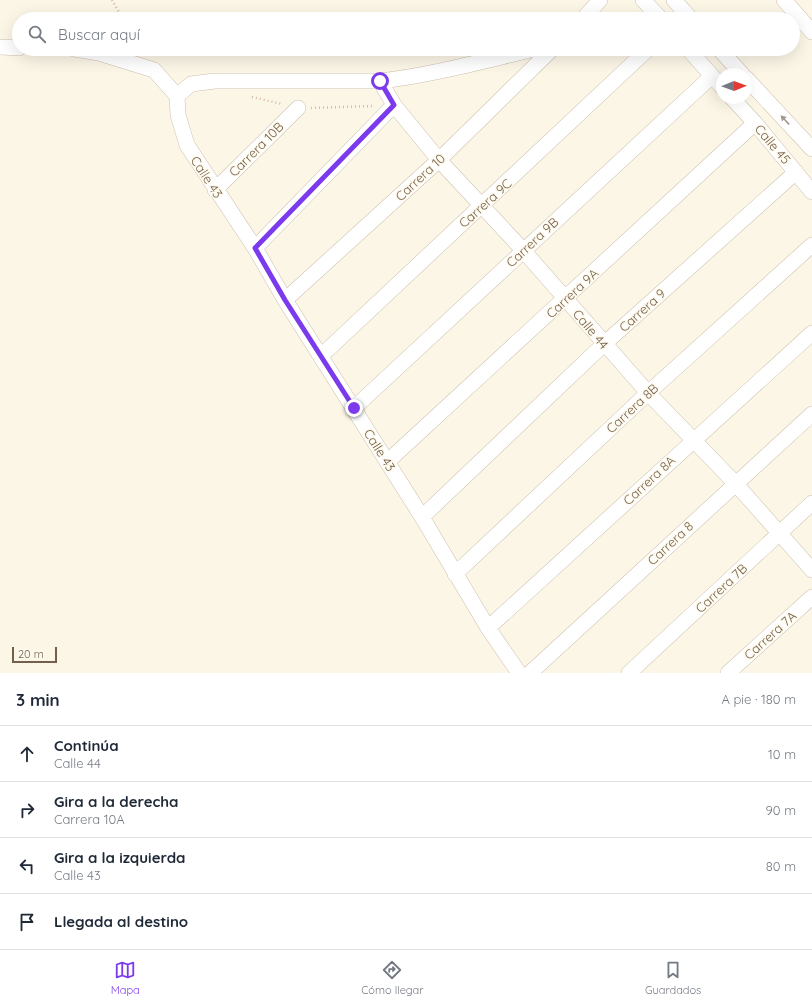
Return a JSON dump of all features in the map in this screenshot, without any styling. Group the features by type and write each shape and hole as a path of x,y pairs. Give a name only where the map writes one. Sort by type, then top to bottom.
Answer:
{"street":[{"path":"589,12 600,0"},
{"path":"643,0 655,12"},
{"path":"674,0 685,12"},
{"path":"784,0 794,12"},
{"path":"800,18 812,32"},
{"path":"0,47 12,48"},
{"path":"109,56 154,70 177,96 191,84 215,81 380,81 419,76 505,56"},
{"name":"Carrera 10","path":"285,300 439,160 545,56"},
{"name":"Carrera 9C","path":"321,356 641,56"},
{"path":"694,56 716,81"},
{"path":"725,56 736,68"},
{"name":"Carrera 9B","path":"354,408 712,76"},
{"name":"Calle 44","path":"380,81 394,105 439,160 523,250 648,393 735,483 812,570"},
{"path":"752,84 812,149"},
{"name":"Calle 43","path":"177,96 178,115 187,145 215,190 255,248 285,300 422,517 488,628 519,673"},
{"name":"Calle 45","path":"738,104 796,172 810,185"},
{"path":"255,248 394,105"},
{"name":"Carrera 10B","path":"215,190 298,108"},
{"name":"Carrera 9A","path":"387,462 755,123"},
{"name":"Carrera 9","path":"422,517 604,344 796,172"},
{"name":"Carrera 8B","path":"455,574 648,393 812,245"},
{"name":"Carrera 8A","path":"488,628 693,439 812,332"},
{"name":"Carrera 8","path":"530,673 735,483 812,414"},
{"name":"Carrera 7B","path":"630,673 812,503"},
{"name":"Carrera 7A","path":"728,673 812,597"}],"path":[{"path":"112,0 119,12"}],"route":[{"path":"354,408 285,300 255,248 394,105 380,81"}]}
